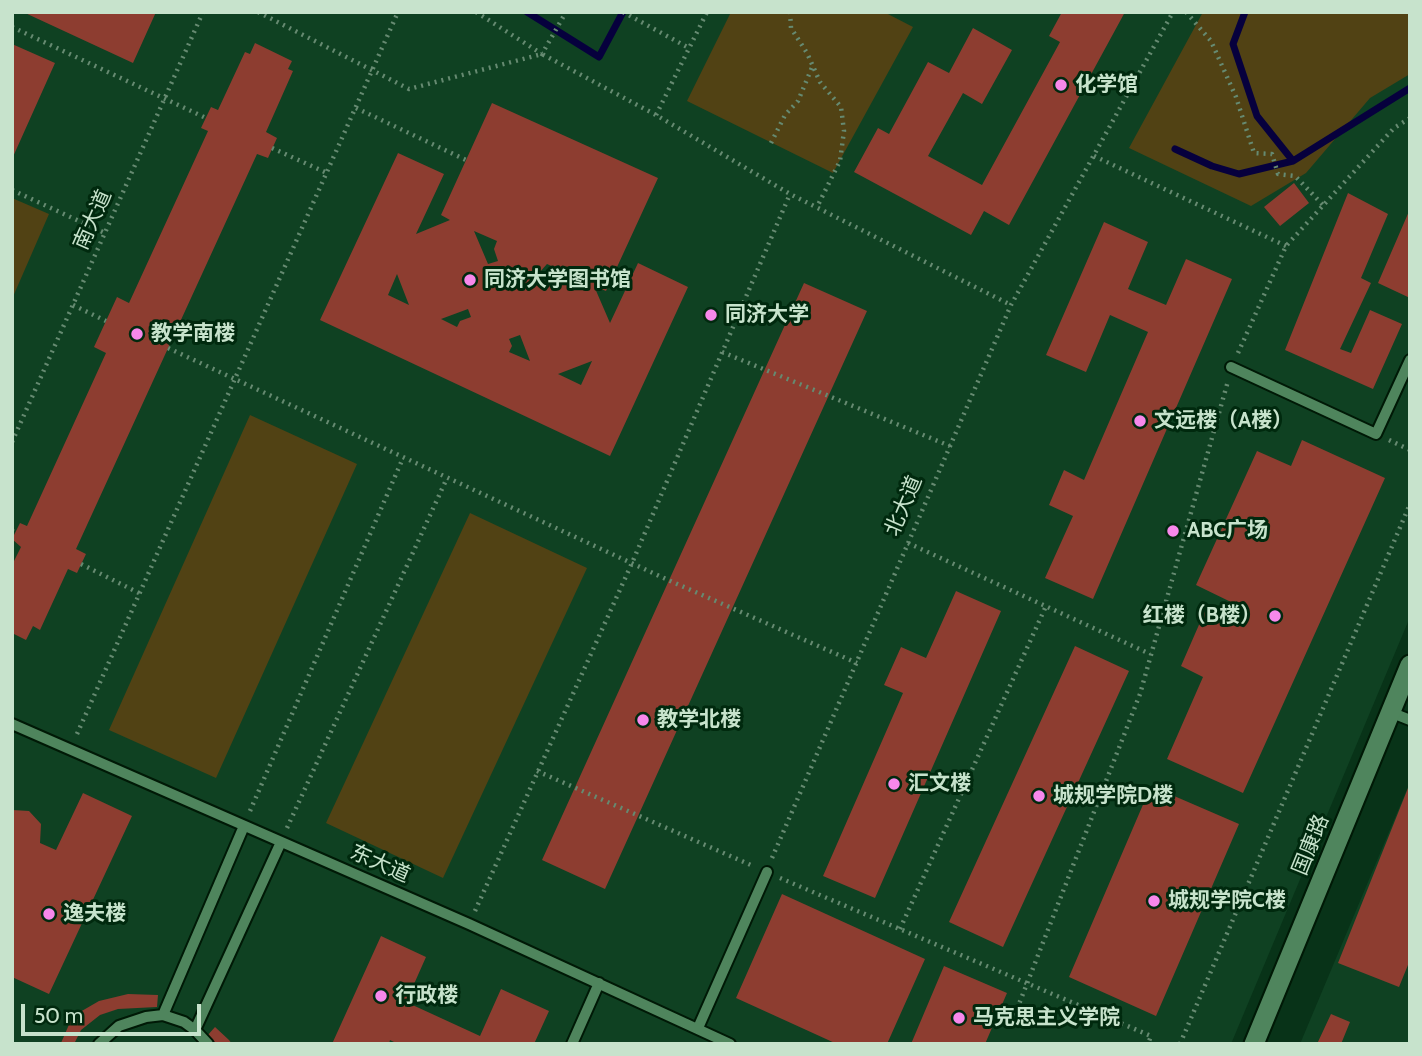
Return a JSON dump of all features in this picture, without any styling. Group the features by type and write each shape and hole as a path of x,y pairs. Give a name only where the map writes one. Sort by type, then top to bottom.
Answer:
{"street":[{"name":"国康路","path":"1254,1044 1410,664"}],"lane":[{"path":"1231,367 1376,434 1410,360"},
{"path":"1390,712 1410,720"},
{"name":"东大道","path":"12,724 469,924 730,1044"},
{"path":"163,1015 243,826"},
{"path":"195,1030 281,842"},
{"path":"698,1028 766,872"},
{"path":"572,1044 599,983"},
{"path":"99,1044 119,1026 146,1017 163,1015 184,1022 208,1044"}],"path":[{"name":"南大道","path":"12,442 203,12"},
{"path":"258,12 409,89 542,54 566,12"},
{"path":"70,751 398,12"},
{"path":"476,12 542,54 656,115 790,194 1011,305"},
{"path":"623,12 689,48"},
{"path":"656,115 707,12"},
{"path":"790,12 791,28 820,82 841,107 844,131 840,161 817,207"},
{"name":"北大道","path":"766,872 1011,305 1173,12"},
{"path":"1186,12 1211,41 1236,97 1254,153 1272,154 1278,174 1295,176 1323,205"},
{"path":"12,27 206,118"},
{"path":"771,143 785,115 798,102 813,65"},
{"path":"356,108 466,160"},
{"path":"1012,1022 1140,694 1231,367 1286,246 1394,128 1410,118"},
{"path":"272,148 327,173"},
{"path":"1094,156 1286,246"},
{"path":"12,190 105,233"},
{"path":"469,924 632,563 790,194"},
{"path":"73,305 106,321"},
{"path":"168,348 668,580 857,663"},
{"path":"722,352 950,446"},
{"path":"243,826 403,458"},
{"path":"281,842 447,478"},
{"path":"1180,1044 1410,504"},
{"path":"908,543 1150,654"},
{"path":"81,564 141,594"},
{"path":"900,929 1046,606"},
{"path":"537,771 1151,1036 1148,1044"}],"shaded area":[{"name":"同济大学","path":"12,12 1410,12 1410,617 1231,1044 12,1044"},
{"path":"731,12 884,12 913,27 833,173 687,101"},
{"path":"1203,12 1410,12 1410,74 1370,98 1306,173 1251,206 1129,148"},
{"path":"12,198 49,214 12,299"},
{"path":"250,415 357,464 216,778 109,730"},
{"path":"470,513 587,568 443,878 326,823"},
{"path":"1410,782 1410,1044 1300,1044"}],"building":[{"path":"23,12 156,12 133,63"},
{"name":"化学馆","path":"1062,12 1125,12 1009,225 984,211 971,235 854,172 878,128 889,134 928,62 949,73 973,28 1012,50 982,104 963,93 928,156 982,185 1060,42 1049,36"},
{"name":"教学南楼","path":"255,43 292,61 288,69 293,71 266,132 277,138 268,158 257,154 76,549 86,554 77,573 68,569 40,630 33,626 26,640 12,633 12,565 21,547 12,539 20,523 27,526 106,353 94,347 117,297 129,303 208,131 201,128 211,107 218,110 245,52 250,54"},
{"path":"12,44 55,63 12,159"},
{"name":"同济大学图书馆","path":"492,103 658,178 606,291 594,286 610,323 638,263 688,287 610,456 320,320 398,153 444,174 416,234 450,220 441,215","holes":["474,231 497,241 494,249 498,261 488,264","547,264 569,274 543,285 538,274","397,274 409,305 388,295","468,309 471,317 460,321 457,327 441,319","520,335 530,361 509,352 512,346 509,339","592,361 581,385 558,374"]},
{"path":"1294,183 1309,203 1280,226 1264,207"},
{"path":"1348,193 1388,214 1361,278 1371,283 1340,349 1351,353 1370,310 1402,324 1373,389 1285,350"},
{"path":"1410,209 1410,298 1378,283"},
{"name":"文远楼（A楼）","path":"1104,222 1148,242 1128,289 1166,305 1186,259 1232,279 1093,599 1045,578 1073,516 1049,505 1064,470 1084,480 1148,332 1110,315 1086,372 1046,355"},
{"name":"教学北楼","path":"804,283 867,311 605,889 542,860"},
{"name":"红楼（B楼）","path":"1302,440 1385,478 1243,793 1167,759 1203,677 1181,666 1205,611 1225,620 1233,603 1196,585 1257,451 1291,466"},
{"name":"汇文楼","path":"956,591 1001,611 875,898 823,876 903,693 884,685 901,647 926,658"},
{"name":"城规学院D楼","path":"1075,646 1129,671 1003,947 949,922"},
{"path":"1410,783 1410,960 1399,987 1338,963"},
{"name":"城规学院C楼","path":"1151,786 1239,824 1156,1016 1069,977"},
{"name":"逸夫楼","path":"83,793 132,816 49,994 12,977 12,810 29,811 41,824 40,843 56,850"},
{"path":"782,894 925,959 887,1044 837,1044 736,998"},
{"name":"行政楼","path":"381,936 426,957 406,1002 480,1036 501,989 549,1011 534,1044 398,1044 390,1040 389,1044 332,1044"},
{"name":"马克思主义学院","path":"944,966 1007,993 985,1044 911,1044"},
{"path":"128,994 158,995 157,1007 118,1009 100,1015 81,1030 74,1044 61,1043 71,1020 80,1012 99,1001"},
{"path":"1331,1014 1350,1022 1341,1044 1317,1044"},
{"path":"215,1027 232,1044 215,1044 207,1036"}],"waterway":[{"path":"527,12 599,57 623,12"},
{"path":"1245,12 1233,44 1257,116 1293,161"},
{"path":"1175,149 1212,166 1239,174 1293,161 1410,88"}],"place":[{"name":"化学馆","path":"1061,85"},
{"name":"同济大学图书馆","path":"470,280"},
{"name":"同济大学","path":"711,315"},
{"name":"教学南楼","path":"137,334"},
{"name":"文远楼（A楼）","path":"1140,421"},
{"name":"ABC广场","path":"1173,531"},
{"name":"红楼（B楼）","path":"1275,616"},
{"name":"教学北楼","path":"643,720"},
{"name":"汇文楼","path":"894,784"},
{"name":"城规学院D楼","path":"1039,796"},
{"name":"城规学院C楼","path":"1154,901"},
{"name":"逸夫楼","path":"49,914"},
{"name":"行政楼","path":"381,996"},
{"name":"马克思主义学院","path":"959,1018"}]}
